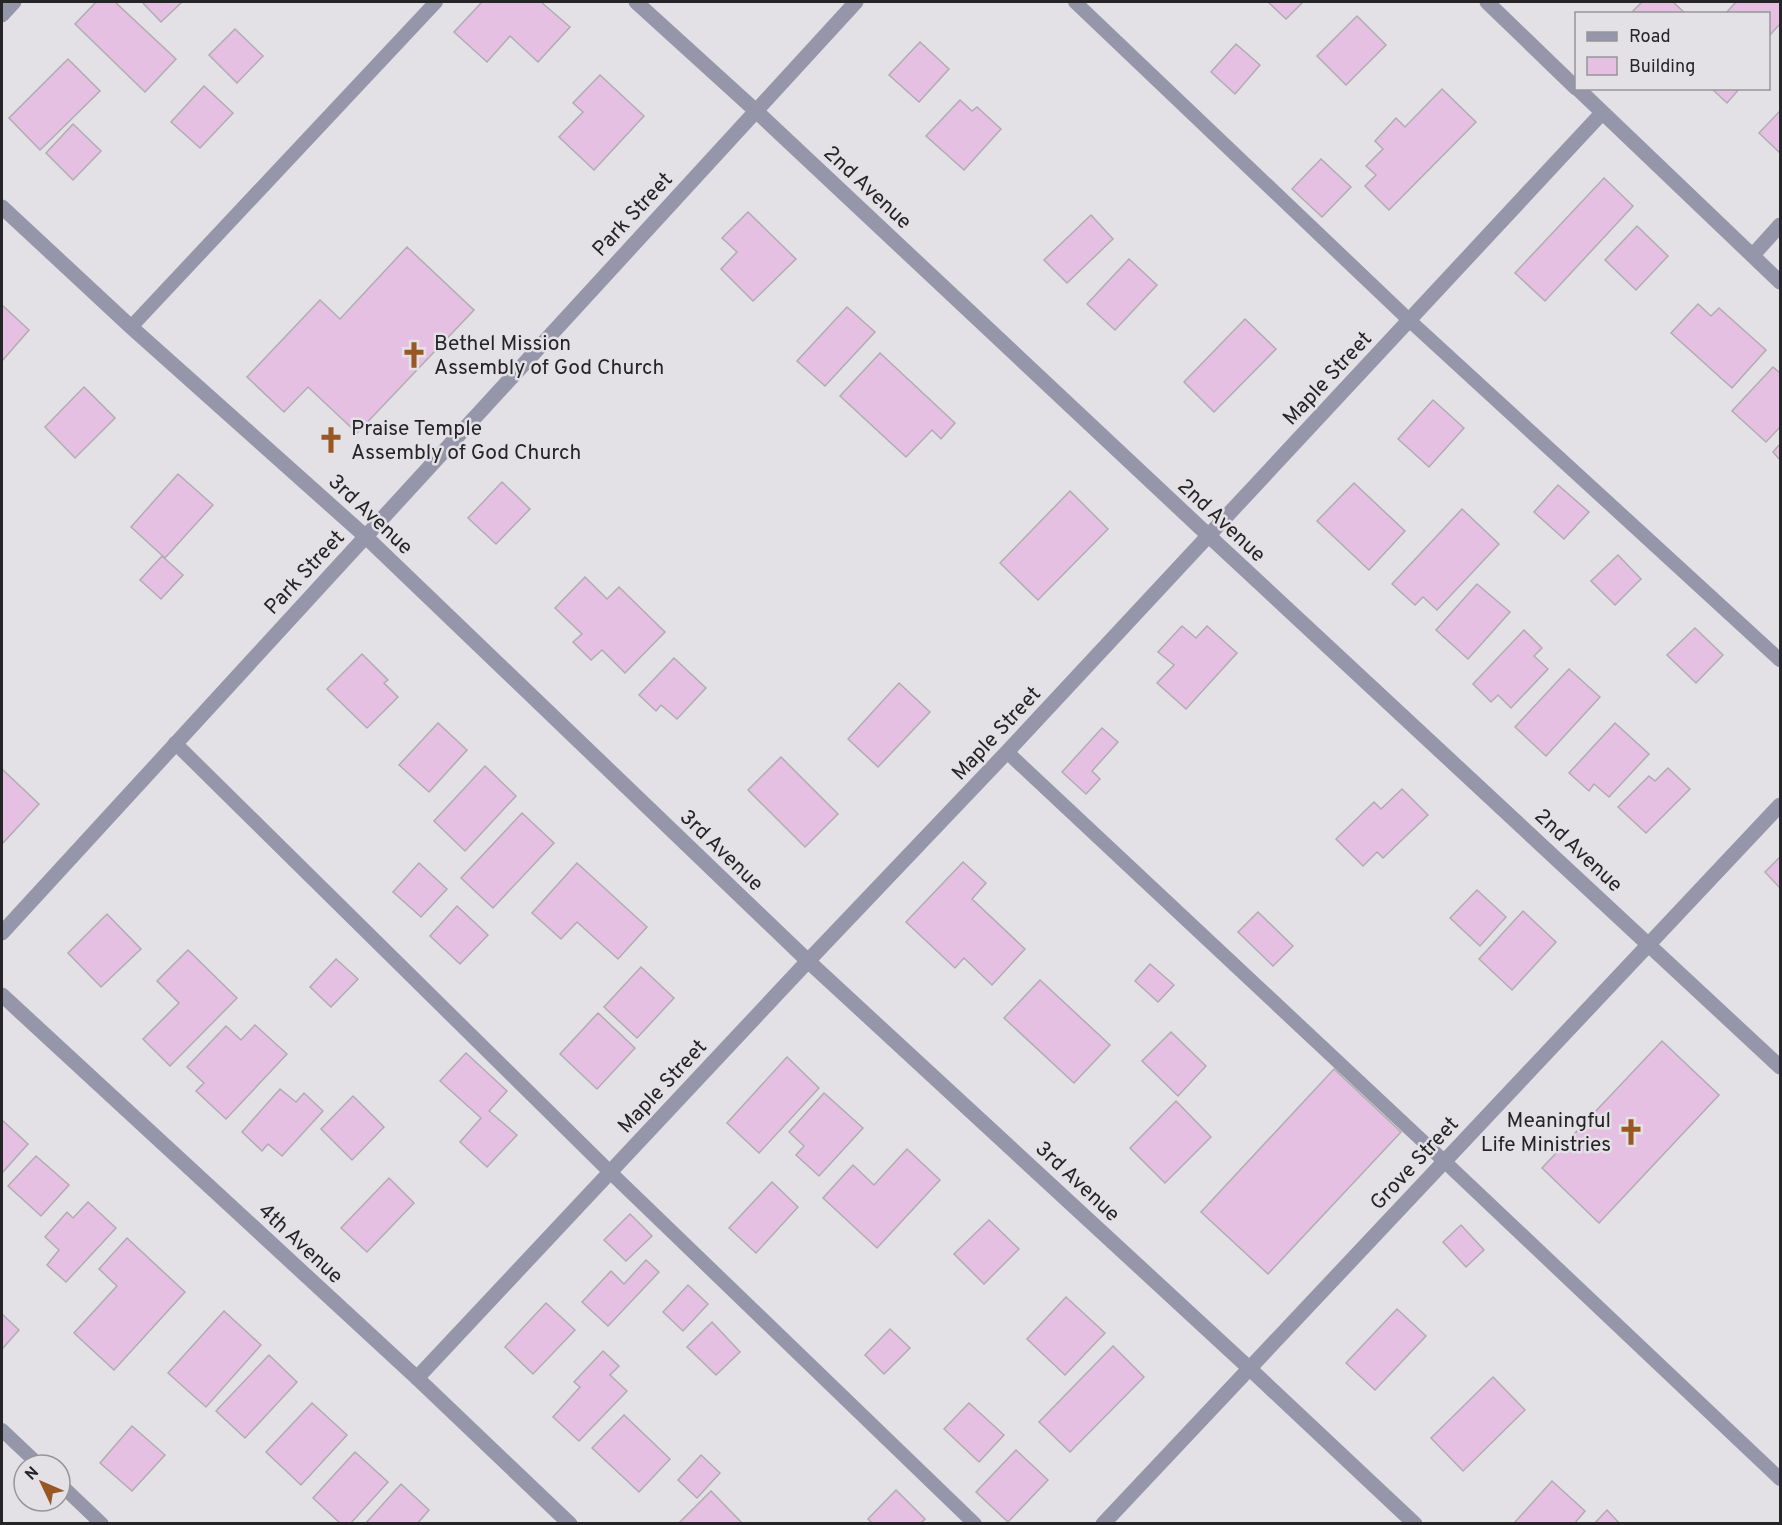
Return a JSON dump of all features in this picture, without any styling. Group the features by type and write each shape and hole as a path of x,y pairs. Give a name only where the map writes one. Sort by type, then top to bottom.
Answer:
{"street":[{"path":"2,15 14,2"},
{"name":"2nd Avenue","path":"636,2 756,111 1209,536 1780,1066"},
{"name":"Park Street","path":"2,933 856,2"},
{"path":"1487,2 1575,86"},
{"path":"1579,90 1780,282"},
{"name":"Maple Street","path":"417,1378 1007,752 1602,113"},
{"name":"3rd Avenue","path":"2,207 131,327 365,536 808,961 1415,1524"},
{"path":"1753,255 1780,225"},
{"name":"Grove Street","path":"1103,1524 1780,805"},
{"name":"4th Avenue","path":"2,995 417,1378 570,1524"}],"lane":[{"path":"131,327 436,2"},
{"path":"1075,2 1409,320 1780,660"},
{"path":"176,743 610,1172 975,1524"},
{"path":"1007,752 1780,1479"},
{"path":"2,1430 26,1453"},
{"path":"72,1495 102,1524"}],"building":[{"path":"96,2 115,2 176,59 145,92 75,24"},
{"path":"142,2 182,2 161,22"},
{"path":"482,2 541,2 570,27 538,62 510,36 487,62 454,32"},
{"path":"1268,2 1303,2 1286,19"},
{"path":"1642,2 1673,2 1684,12 1632,12"},
{"path":"1736,2 1780,2 1780,24 1770,35 1770,12 1727,12"},
{"path":"1357,16 1386,45 1346,85 1317,56"},
{"path":"235,29 263,56 237,83 209,55"},
{"path":"920,42 949,69 919,102 889,75"},
{"path":"1236,44 1260,65 1235,94 1211,72"},
{"path":"68,59 100,91 40,150 9,118"},
{"path":"600,75 644,116 594,170 559,137 583,112 573,103"},
{"path":"204,86 233,113 200,148 171,122"},
{"path":"1442,89 1476,122 1389,210 1365,186 1376,175 1366,166 1383,149 1375,141 1396,118 1405,127"},
{"path":"1713,90 1738,90 1727,103"},
{"path":"960,100 972,111 977,107 1001,129 964,170 926,136"},
{"path":"1780,111 1780,153 1759,133"},
{"path":"73,124 101,151 73,180 46,153"},
{"path":"1321,159 1351,187 1322,217 1292,189"},
{"path":"1604,178 1633,206 1545,301 1515,273"},
{"path":"748,212 796,259 753,301 721,269 737,252 722,238"},
{"path":"1091,215 1113,239 1067,283 1044,260"},
{"path":"1637,226 1668,256 1636,290 1605,260"},
{"path":"407,247 474,310 357,433 308,387 284,412 247,377 320,300 340,319"},
{"path":"1129,259 1157,285 1115,330 1087,304"},
{"path":"1698,304 1711,316 1719,308 1766,350 1732,388 1671,333"},
{"path":"2,305 29,330 2,361"},
{"path":"847,307 875,332 825,386 797,361"},
{"path":"1245,319 1276,349 1214,412 1184,382"},
{"path":"880,353 955,423 941,439 932,430 906,457 840,396"},
{"path":"1773,367 1780,373 1780,427 1766,442 1732,411"},
{"path":"84,387 115,418 75,458 45,427"},
{"path":"1433,400 1464,428 1429,467 1398,439"},
{"path":"1780,444 1780,460 1773,452"},
{"path":"178,474 213,505 165,558 131,527"},
{"path":"502,482 530,509 496,544 468,518"},
{"path":"1354,483 1405,531 1369,570 1317,521"},
{"path":"1558,485 1589,512 1564,539 1534,512"},
{"path":"1070,491 1108,529 1038,600 1000,563"},
{"path":"1462,509 1499,544 1437,610 1423,597 1415,605 1392,584"},
{"path":"1618,555 1641,579 1615,605 1591,581"},
{"path":"162,556 183,575 161,599 140,580"},
{"path":"585,577 607,599 619,587 665,632 625,673 602,650 591,660 573,642 582,634 555,608"},
{"path":"1477,584 1510,612 1468,659 1436,630"},
{"path":"1182,626 1196,638 1207,626 1237,653 1186,709 1157,683 1174,665 1158,652"},
{"path":"1695,628 1723,655 1696,683 1667,655"},
{"path":"1524,630 1542,648 1534,656 1548,669 1511,708 1498,695 1491,702 1473,684"},
{"path":"362,654 388,680 384,683 398,697 367,728 327,689"},
{"path":"674,658 706,688 677,719 661,705 656,711 639,695"},
{"path":"1569,669 1600,697 1546,756 1515,727"},
{"path":"899,683 930,712 878,767 848,739"},
{"path":"438,723 467,750 429,792 399,765"},
{"path":"1615,723 1649,754 1609,797 1594,784 1589,791 1569,773"},
{"path":"1102,728 1118,742 1092,771 1100,779 1086,794 1062,772"},
{"path":"781,757 838,814 805,847 748,790"},
{"path":"485,766 516,796 465,851 434,821"},
{"path":"1668,768 1690,789 1646,833 1618,807 1649,776 1655,781"},
{"path":"2,771 39,804 2,844"},
{"path":"1402,789 1428,815 1383,858 1377,852 1363,866 1336,839 1374,802 1381,809"},
{"path":"522,813 554,843 493,908 461,878"},
{"path":"1780,857 1780,888 1765,872"},
{"path":"963,862 986,883 972,899 1025,949 992,985 964,958 955,968 906,922"},
{"path":"419,863 447,889 421,917 393,892"},
{"path":"577,863 647,927 618,959 577,922 561,939 532,913"},
{"path":"1477,890 1506,917 1480,946 1450,918"},
{"path":"457,906 488,935 460,964 430,936"},
{"path":"1523,911 1556,942 1512,990 1479,959"},
{"path":"1258,912 1293,946 1273,966 1238,932"},
{"path":"107,914 141,949 101,987 68,953"},
{"path":"188,950 237,998 170,1066 143,1039 179,1003 157,981"},
{"path":"336,959 358,979 331,1007 310,987"},
{"path":"1150,964 1174,985 1158,1002 1135,981"},
{"path":"641,967 674,998 637,1038 604,1007"},
{"path":"1040,980 1110,1045 1074,1083 1004,1018"},
{"path":"598,1013 635,1048 597,1089 560,1054"},
{"path":"255,1025 287,1054 226,1119 196,1091 204,1083 187,1067 226,1026 241,1040"},
{"path":"1171,1032 1206,1066 1178,1096 1142,1061"},
{"name":"Meaningful Life Ministries","path":"1662,1041 1719,1095 1599,1223 1542,1168"},
{"path":"466,1053 507,1091 489,1111 517,1135 487,1167 460,1142 481,1118 440,1081"},
{"path":"787,1057 819,1088 759,1153 727,1123"},
{"path":"1334,1069 1401,1132 1268,1274 1201,1212"},
{"path":"280,1089 296,1102 304,1093 323,1111 282,1156 268,1144 262,1151 242,1132"},
{"path":"824,1093 863,1128 819,1176 796,1155 804,1146 789,1132"},
{"path":"353,1096 384,1127 352,1160 321,1129"},
{"path":"1176,1101 1211,1137 1165,1183 1130,1148"},
{"path":"2,1120 28,1144 2,1173"},
{"path":"907,1149 940,1180 877,1248 823,1198 853,1165 874,1185"},
{"path":"36,1156 69,1185 41,1216 8,1186"},
{"path":"389,1178 414,1203 367,1252 341,1228"},
{"path":"772,1182 798,1207 756,1253 729,1228"},
{"path":"88,1202 116,1228 66,1282 47,1265 59,1250 45,1237 67,1212 73,1218"},
{"path":"630,1214 652,1236 626,1261 604,1240"},
{"path":"989,1220 1019,1249 984,1284 954,1254"},
{"path":"1461,1225 1484,1250 1466,1267 1443,1242"},
{"path":"127,1238 185,1292 114,1370 74,1333 117,1286 99,1269"},
{"path":"646,1260 659,1272 608,1326 582,1302 611,1271 624,1284"},
{"path":"688,1285 708,1304 683,1331 663,1312"},
{"path":"1066,1297 1105,1333 1065,1375 1027,1339"},
{"path":"546,1303 575,1330 533,1374 505,1347"},
{"path":"1397,1309 1426,1336 1375,1390 1346,1363"},
{"path":"224,1311 261,1345 206,1407 168,1373"},
{"path":"2,1314 19,1330 2,1349"},
{"path":"712,1322 740,1352 716,1375 687,1347"},
{"path":"890,1329 910,1348 884,1374 865,1355"},
{"path":"1113,1346 1144,1377 1070,1452 1039,1422"},
{"path":"603,1351 619,1366 610,1375 627,1391 579,1441 553,1417 580,1387 574,1382"},
{"path":"269,1355 297,1382 245,1438 216,1411"},
{"path":"1493,1377 1525,1410 1463,1471 1431,1438"},
{"path":"312,1403 347,1435 301,1485 266,1452"},
{"path":"969,1403 1004,1435 979,1462 944,1429"},
{"path":"624,1415 670,1459 639,1492 592,1448"},
{"path":"132,1426 165,1455 132,1491 100,1463"},
{"path":"1016,1450 1048,1480 1008,1522 976,1492"},
{"path":"355,1452 388,1482 350,1524 341,1524 313,1498"},
{"path":"701,1455 720,1473 697,1498 678,1480"},
{"path":"1552,1481 1585,1511 1574,1524 1516,1524 1515,1522"},
{"path":"401,1484 429,1510 417,1524 365,1524"},
{"path":"896,1490 925,1519 920,1524 873,1524 868,1519"},
{"path":"711,1491 743,1524 678,1524"},
{"path":"1607,1510 1620,1524 1594,1524"}],"place":[{"name":"Bethel Mission Assembly of God Church","path":"414,355"},
{"name":"Praise Temple Assembly of God Church","path":"331,440"},
{"name":"Meaningful Life Ministries","path":"1631,1132"}]}
